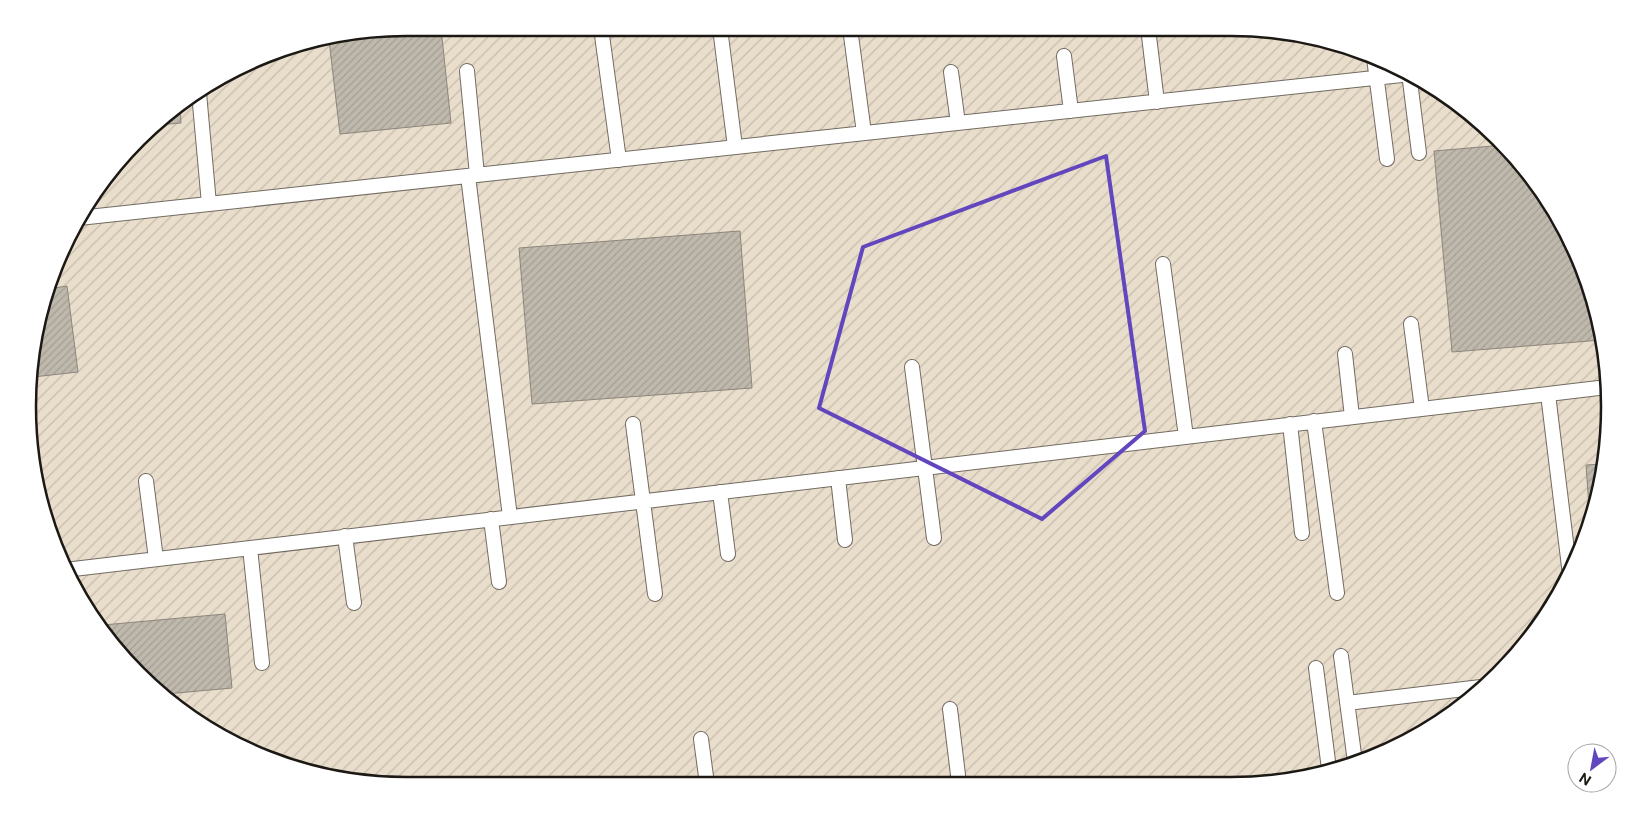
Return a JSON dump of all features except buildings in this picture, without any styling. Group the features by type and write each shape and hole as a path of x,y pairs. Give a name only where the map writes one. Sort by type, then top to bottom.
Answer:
{"lane":[{"path":"603,36 619,160"},
{"path":"721,36 735,147"},
{"path":"851,36 864,133"},
{"path":"1149,36 1157,102"},
{"path":"1064,56 1071,111"},
{"path":"1375,65 1387,160"},
{"path":"468,70 472,176 510,517"},
{"path":"951,72 958,123"},
{"path":"89,217 1397,76"},
{"path":"1410,83 1419,153"},
{"path":"200,100 209,204"},
{"path":"1163,264 1186,437"},
{"path":"1411,324 1422,409"},
{"path":"1344,354 1352,417"},
{"path":"912,367 934,538"},
{"path":"74,569 1600,388"},
{"path":"1548,394 1568,559"},
{"path":"1314,421 1337,593"},
{"path":"633,424 655,594"},
{"path":"1290,424 1302,533"},
{"path":"838,478 846,540"},
{"path":"146,481 156,559"},
{"path":"720,492 728,554"},
{"path":"491,519 499,582"},
{"path":"345,536 354,603"},
{"path":"250,548 262,664"},
{"path":"1341,656 1354,756"},
{"path":"1316,668 1328,763"},
{"path":"1347,703 1471,688"},
{"path":"950,709 958,777"},
{"path":"701,739 706,777"}],"highlighted area":[{"path":"1106,156 1145,431 1042,519 819,408 863,247"}],"shaded area":[{"path":"1230,36 1279,39 1303,43 1372,64 1416,86 1456,113 1475,128 1509,162 1551,221 1573,265 1594,334 1598,358 1601,406 1598,455 1594,479 1573,548 1551,592 1524,632 1509,651 1475,685 1456,700 1416,727 1372,749 1326,764 1279,774 1230,777 406,777 358,774 334,770 265,749 221,727 162,685 128,651 86,592 64,548 43,479 39,455 36,406 39,358 43,334 56,287 74,243 86,221 113,181 128,162 162,128 221,86 265,64 334,43 382,37"}]}
